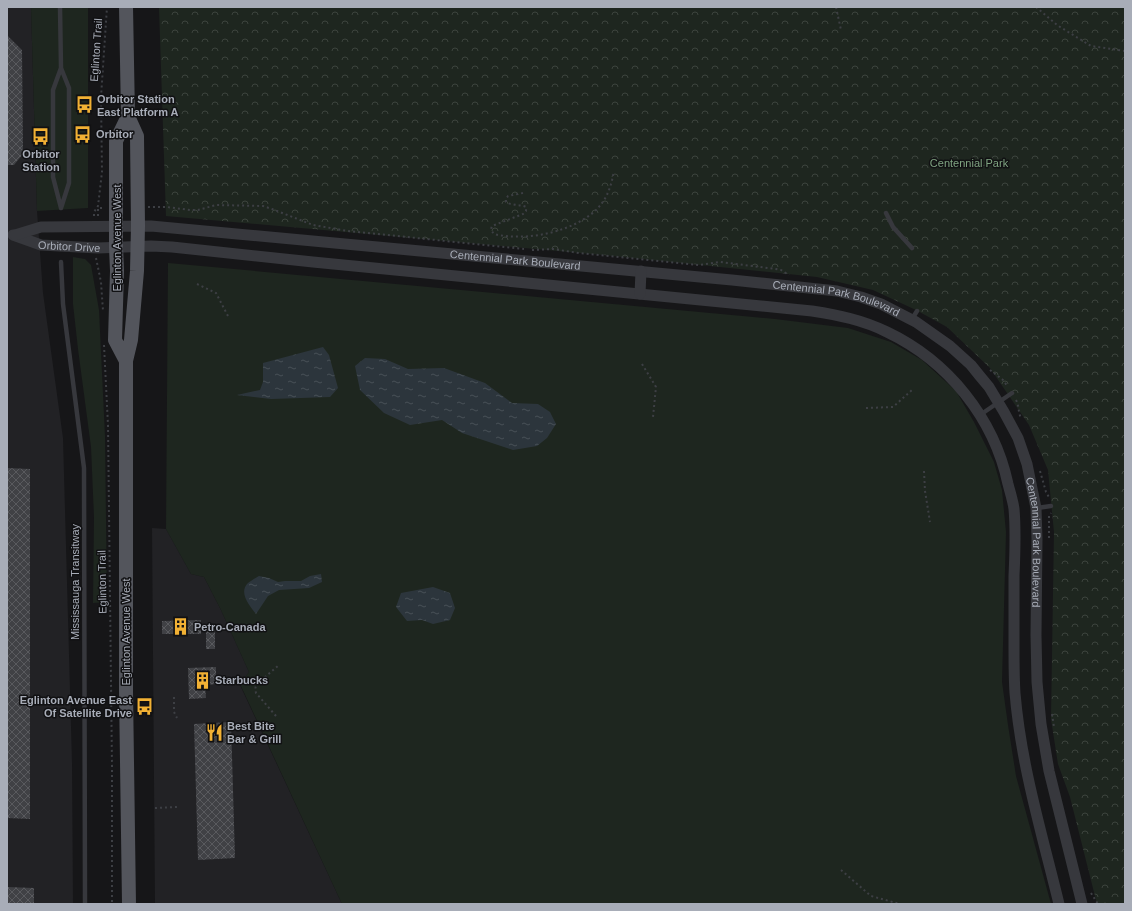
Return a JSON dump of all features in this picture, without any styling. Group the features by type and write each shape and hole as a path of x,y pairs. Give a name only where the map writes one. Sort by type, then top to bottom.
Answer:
{"main road":[{"name":"Eglinton Avenue West","path":"126,7 128,116 137,136 127,226 131,340 126,361 126,684 129,904"},
{"name":"Eglinton Avenue West","path":"126,361 115,340 118,271 127,247 127,226 116,141 128,116"}],"street":[{"name":"Orbitor Drive","path":"11,235 41,227 127,226"},
{"name":"Centennial Park Boulevard","path":"127,226 364,245 799,286 838,291 861,297 914,315 971,365 989,387 999,402 1018,438 1027,464 1036,508 1038,539 1036,635 1037,682 1040,717 1049,771 1082,904"},
{"name":"Orbitor Drive","path":"11,235 41,245 98,248 127,247"},
{"name":"Centennial Park Boulevard","path":"127,247 172,247 328,264 812,311 848,317 866,323 886,331 918,350 938,366 962,391 980,415 996,446 1006,472 1013,507 1015,539 1015,693 1022,749 1059,904"},
{"path":"640,294 641,271"}],"lane":[{"path":"60,7 61,68 53,90 53,177 60,208 69,183 70,88 61,68"},
{"path":"886,213 893,227 912,248"},
{"name":"Mississauga Transitway","path":"60,262 63,304 84,468 85,904"},
{"path":"980,415 1012,393"},
{"path":"1036,508 1051,508"}],"path":[{"name":"Eglinton Trail","path":"94,212 98,206 102,172 101,97 107,7"},
{"path":"836,7 841,30"},
{"path":"1036,7 1057,25 1091,46 1125,51"},
{"path":"523,193 508,196 506,198 506,202 509,204 522,205 526,207 526,211 523,214 492,226 492,232 495,234 511,236 546,234 578,222 594,212 605,199 612,184 614,171"},
{"path":"150,207 198,210 216,205 263,206 313,225 348,231 529,250 553,249 653,260"},
{"path":"96,260 101,282 103,316"},
{"path":"197,284 216,293 230,318"},
{"name":"Eglinton Trail","path":"104,343 108,424 112,904"},
{"path":"642,364 656,387 653,417"},
{"path":"866,408 893,407 912,390"},
{"path":"924,471 925,491 930,522"},
{"path":"1049,541 1049,516 1051,508"},
{"path":"276,716 256,693 255,686 278,664"},
{"path":"174,696 174,712 177,718"},
{"path":"1051,708 1054,727"},
{"path":"155,808 177,807"},
{"path":"841,870 872,896 900,904"},
{"path":"1090,888 1092,895 1098,904"}],"shaded area":[{"path":"7,7 31,7 37,211 43,293 63,438 72,763 73,904 7,904"},
{"path":"152,528 166,529 191,574 204,577 221,610 249,672 240,685 342,904 155,904"}],"green space":[{"path":"31,7 88,7 88,208 37,211"},
{"name":"Centennial Park","path":"159,7 1125,7 1125,904 1097,904 1070,797 1058,764 1051,719 1054,532 1048,470 1029,425 990,368 947,327 916,310 873,290 817,277 603,255 166,216"},
{"path":"73,257 85,259 91,265 99,310 105,436 107,602 93,603 94,517 91,447 73,304"},
{"path":"168,263 775,319 848,328 891,342 922,360 956,391 974,422 994,462 1002,490 1006,532 1002,682 1016,776 1051,904 342,904 240,684 249,672 221,610 204,577 191,574 166,529"}],"water":[{"path":"323,347 329,355 338,388 330,397 271,399 237,395 260,390 263,382 263,363"},
{"path":"365,358 385,359 408,369 444,368 485,383 512,403 538,404 550,412 556,424 547,438 537,446 513,450 462,433 442,420 410,425 384,413 360,390 355,366"},
{"path":"321,574 322,582 309,588 279,590 268,596 256,614 246,599 244,591 245,587 248,583 259,576 278,582 301,581 310,576"},
{"path":"433,587 450,593 455,608 450,620 433,624 422,620 407,621 396,607 401,593"}],"building":[{"path":"7,35 22,50 23,154 14,165 7,165"},
{"path":"7,468 30,469 30,819 7,818"},
{"name":"Petro-Canada","path":"201,620 201,634 162,634 162,621"},
{"path":"206,629 215,629 215,649 206,649"},
{"name":"Starbucks","path":"216,667 216,684 205,685 206,698 189,699 188,668"},
{"path":"231,722 235,858 198,860 194,724"},
{"path":"7,887 34,888 34,904 7,904"}],"place":[{"name":"Orbitor Station East Platform A","path":"84,105"},
{"name":"Orbitor","path":"83,134"},
{"name":"Orbitor Station","path":"41,136"},
{"name":"Petro-Canada","path":"181,627"},
{"name":"Starbucks","path":"202,680"},
{"name":"Eglinton Avenue East Of Satellite Drive","path":"145,706"},
{"name":"Best Bite Bar & Grill","path":"214,732"}]}
